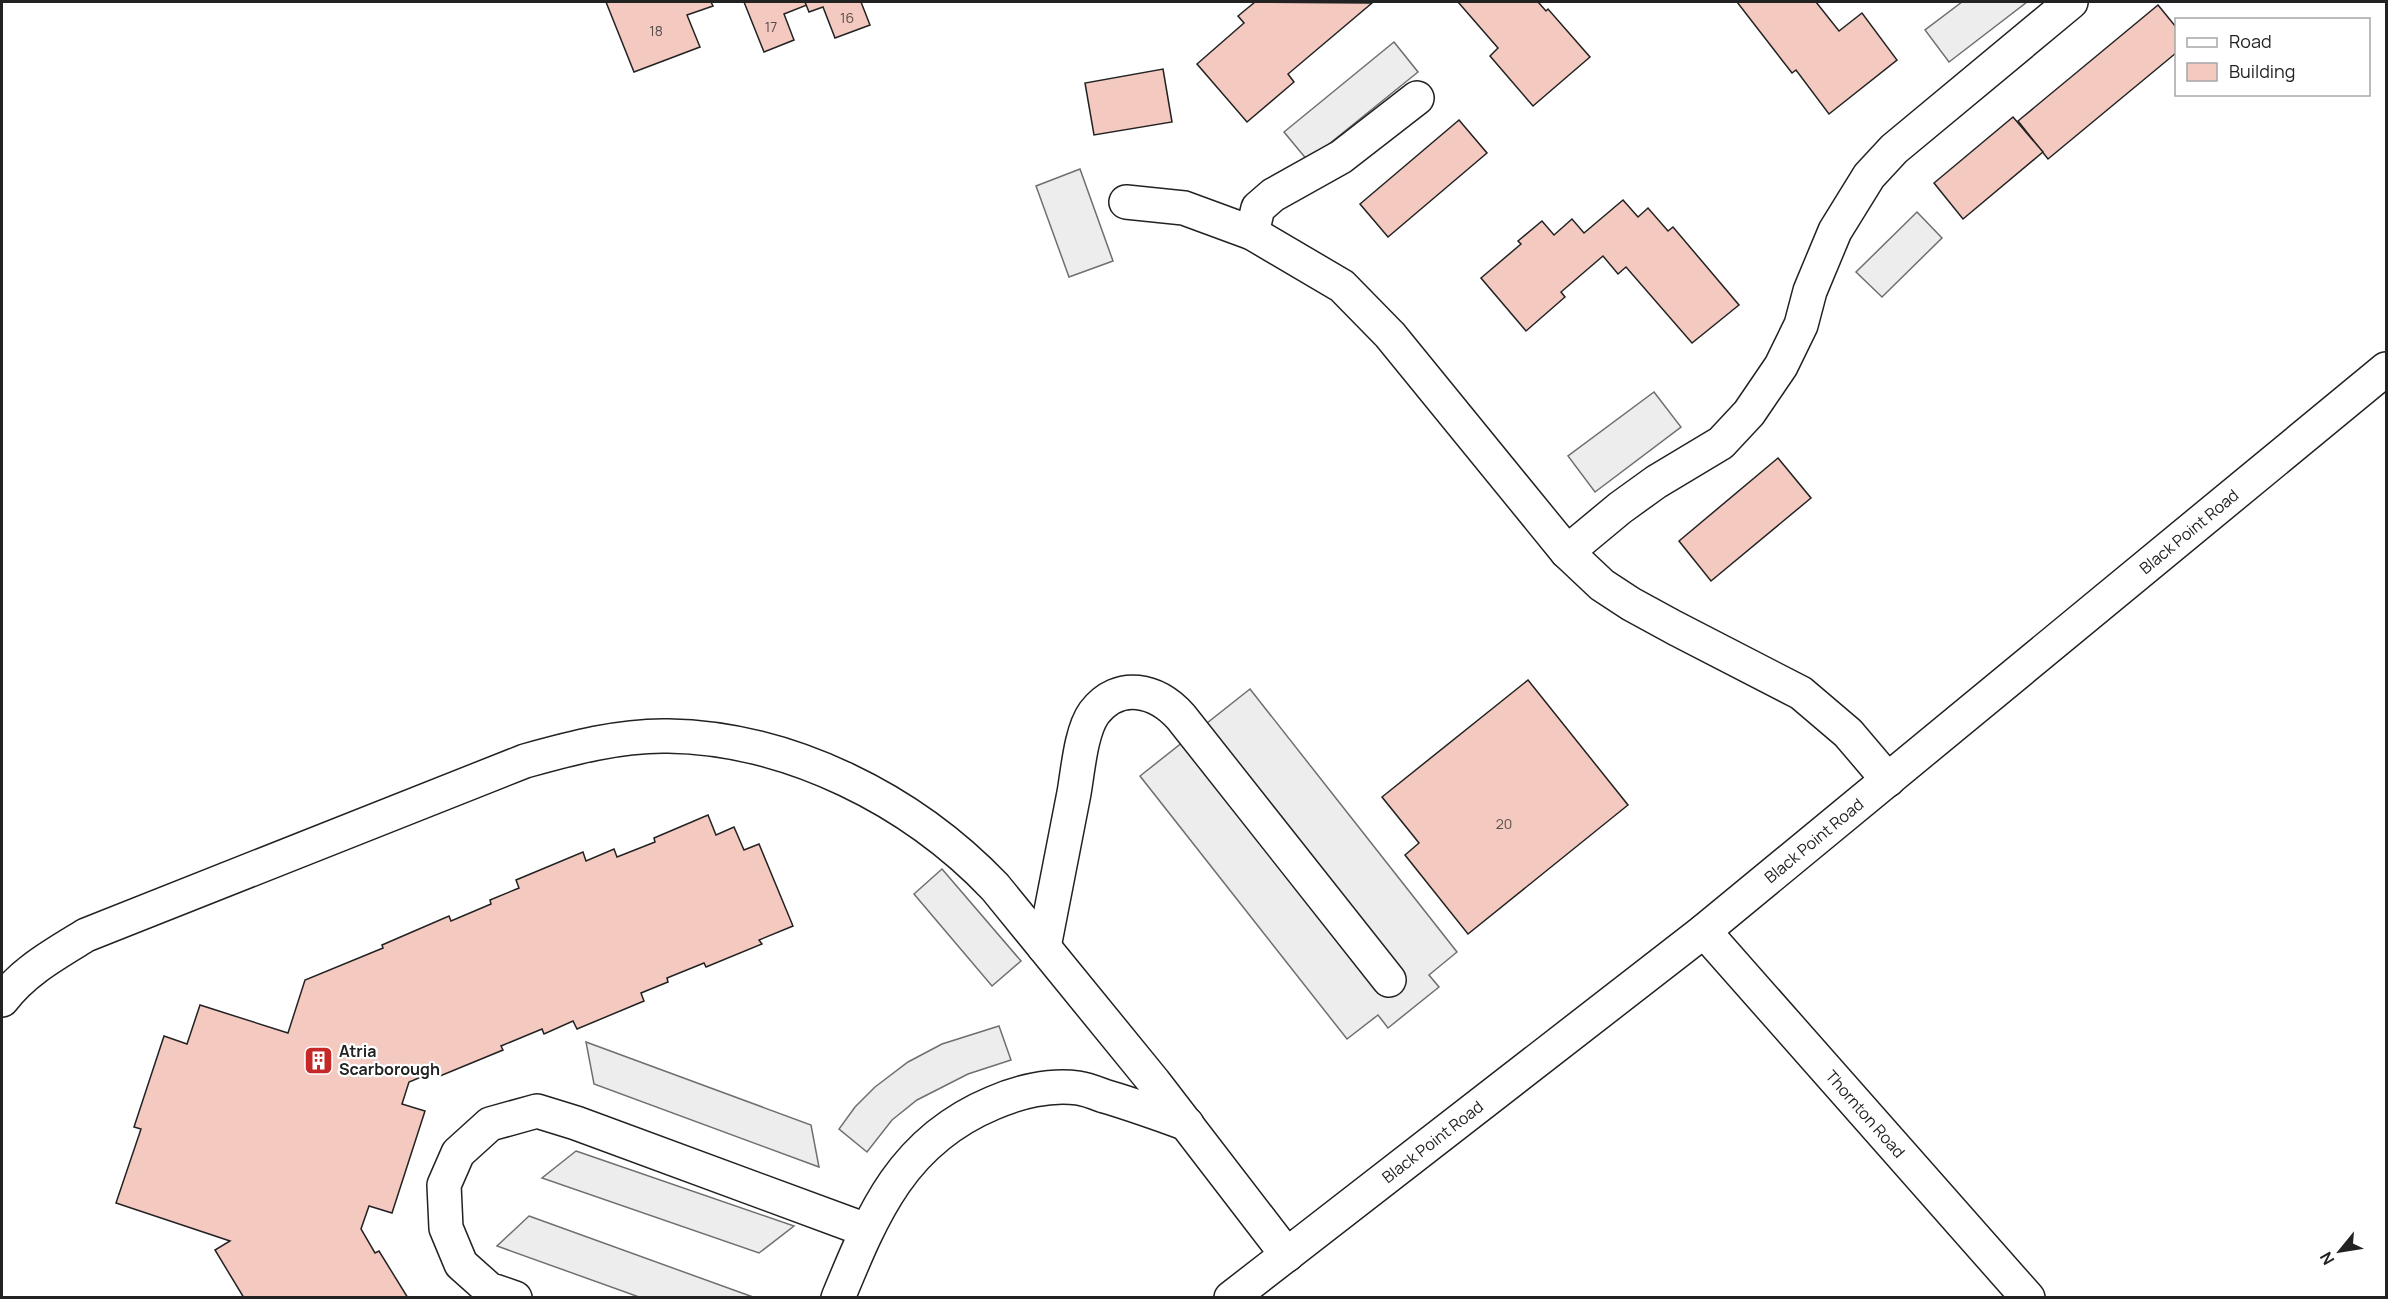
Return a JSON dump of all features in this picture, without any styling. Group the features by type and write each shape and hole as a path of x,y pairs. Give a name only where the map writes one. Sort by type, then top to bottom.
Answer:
{"main road":[{"path":"1567,552 1647,488 1720,443 1749,413 1782,366 1801,325 1810,291 1835,231 1869,176 1894,149 2071,2"},
{"path":"1252,233 1258,207 1273,195 1341,157 1417,98"},
{"path":"1126,202 1184,208 1252,233 1342,286 1370,313 1567,552 1602,585 1631,604 1801,693 1848,733 1888,780"},
{"name":"Black Point Road","path":"1231,1298 1704,931 2386,369"},
{"path":"1044,947 1081,752 1090,720 1106,701 1128,692 1142,693 1170,704 1389,980"},
{"path":"2,1000 10,989 39,964 86,935 114,922 525,761 627,739 669,736 708,739 745,746 821,767 858,785 925,825 976,867 1187,1124 1287,1255"},
{"name":"Thornton Road","path":"1704,931 2028,1298"},
{"path":"838,1298 866,1230 897,1178 920,1151 946,1129 974,1111 1010,1096 1042,1089 1078,1088 1187,1124"},
{"path":"515,1298 489,1289 461,1264 446,1228 444,1185 458,1153 490,1124 537,1112 576,1123 866,1230"}],"shaded area":[{"path":"1962,2 2027,2 1949,62 1925,30"},
{"path":"1394,42 1418,72 1308,161 1284,132"},
{"path":"1080,169 1113,261 1069,277 1036,186"},
{"path":"1917,212 1942,238 1882,297 1856,272"},
{"path":"1654,392 1681,427 1595,492 1568,456"},
{"path":"1250,689 1457,952 1429,975 1439,987 1388,1028 1378,1015 1347,1039 1140,776"},
{"path":"942,869 1021,961 992,986 914,894"},
{"path":"999,1026 1011,1060 968,1074 917,1100 892,1120 867,1152 839,1129 855,1107 875,1087 908,1062 942,1044"},
{"path":"586,1042 811,1125 819,1167 594,1084"},
{"path":"576,1151 794,1226 759,1253 542,1178"},
{"path":"529,1216 753,1297 639,1297 497,1246"}],"building":[{"path":"606,2 711,2 713,6 687,15 700,47 634,72"},
{"path":"744,2 805,2 807,5 784,14 794,40 764,52"},
{"path":"805,2 861,2 870,25 835,38 823,7 809,12"},
{"path":"1255,2 1372,3 1288,74 1294,82 1247,122 1197,64 1244,23 1238,16"},
{"path":"1458,2 1538,2 1546,11 1548,9 1590,57 1533,106 1490,56 1498,48"},
{"path":"1737,2 1816,2 1839,31 1862,13 1897,60 1829,114 1796,70 1792,73"},
{"path":"2158,5 2175,26 2175,54 2048,159 2018,121"},
{"path":"1163,69 1172,122 1094,135 1085,83"},
{"path":"2013,117 2043,152 1963,219 1934,183"},
{"path":"1459,120 1487,153 1388,237 1360,204"},
{"path":"1623,200 1638,217 1648,208 1668,231 1673,227 1739,305 1692,343 1626,267 1618,274 1603,256 1561,292 1565,297 1526,331 1481,278 1521,244 1518,241 1542,221 1554,235 1572,219 1584,233"},
{"path":"1778,458 1811,498 1711,581 1679,541"},
{"path":"1528,680 1628,805 1468,934 1405,855 1419,843 1382,797"},
{"name":"Atria Scarborough","path":"708,815 716,835 734,827 744,850 759,844 793,926 759,940 762,944 706,967 704,963 667,978 668,982 641,993 644,1001 577,1029 573,1021 544,1034 542,1029 501,1046 503,1050 440,1076 438,1070 409,1082 402,1104 425,1111 392,1213 369,1206 361,1229 375,1253 379,1251 408,1298 244,1298 215,1250 230,1241 116,1203 141,1129 134,1127 164,1036 187,1044 200,1005 288,1033 305,980 383,948 382,945 449,916 451,921 491,904 490,900 519,888 516,880 583,852 586,861 614,849 617,857 655,842 654,838"}],"place":[{"name":"Atria Scarborough","path":"318,1060"}]}
